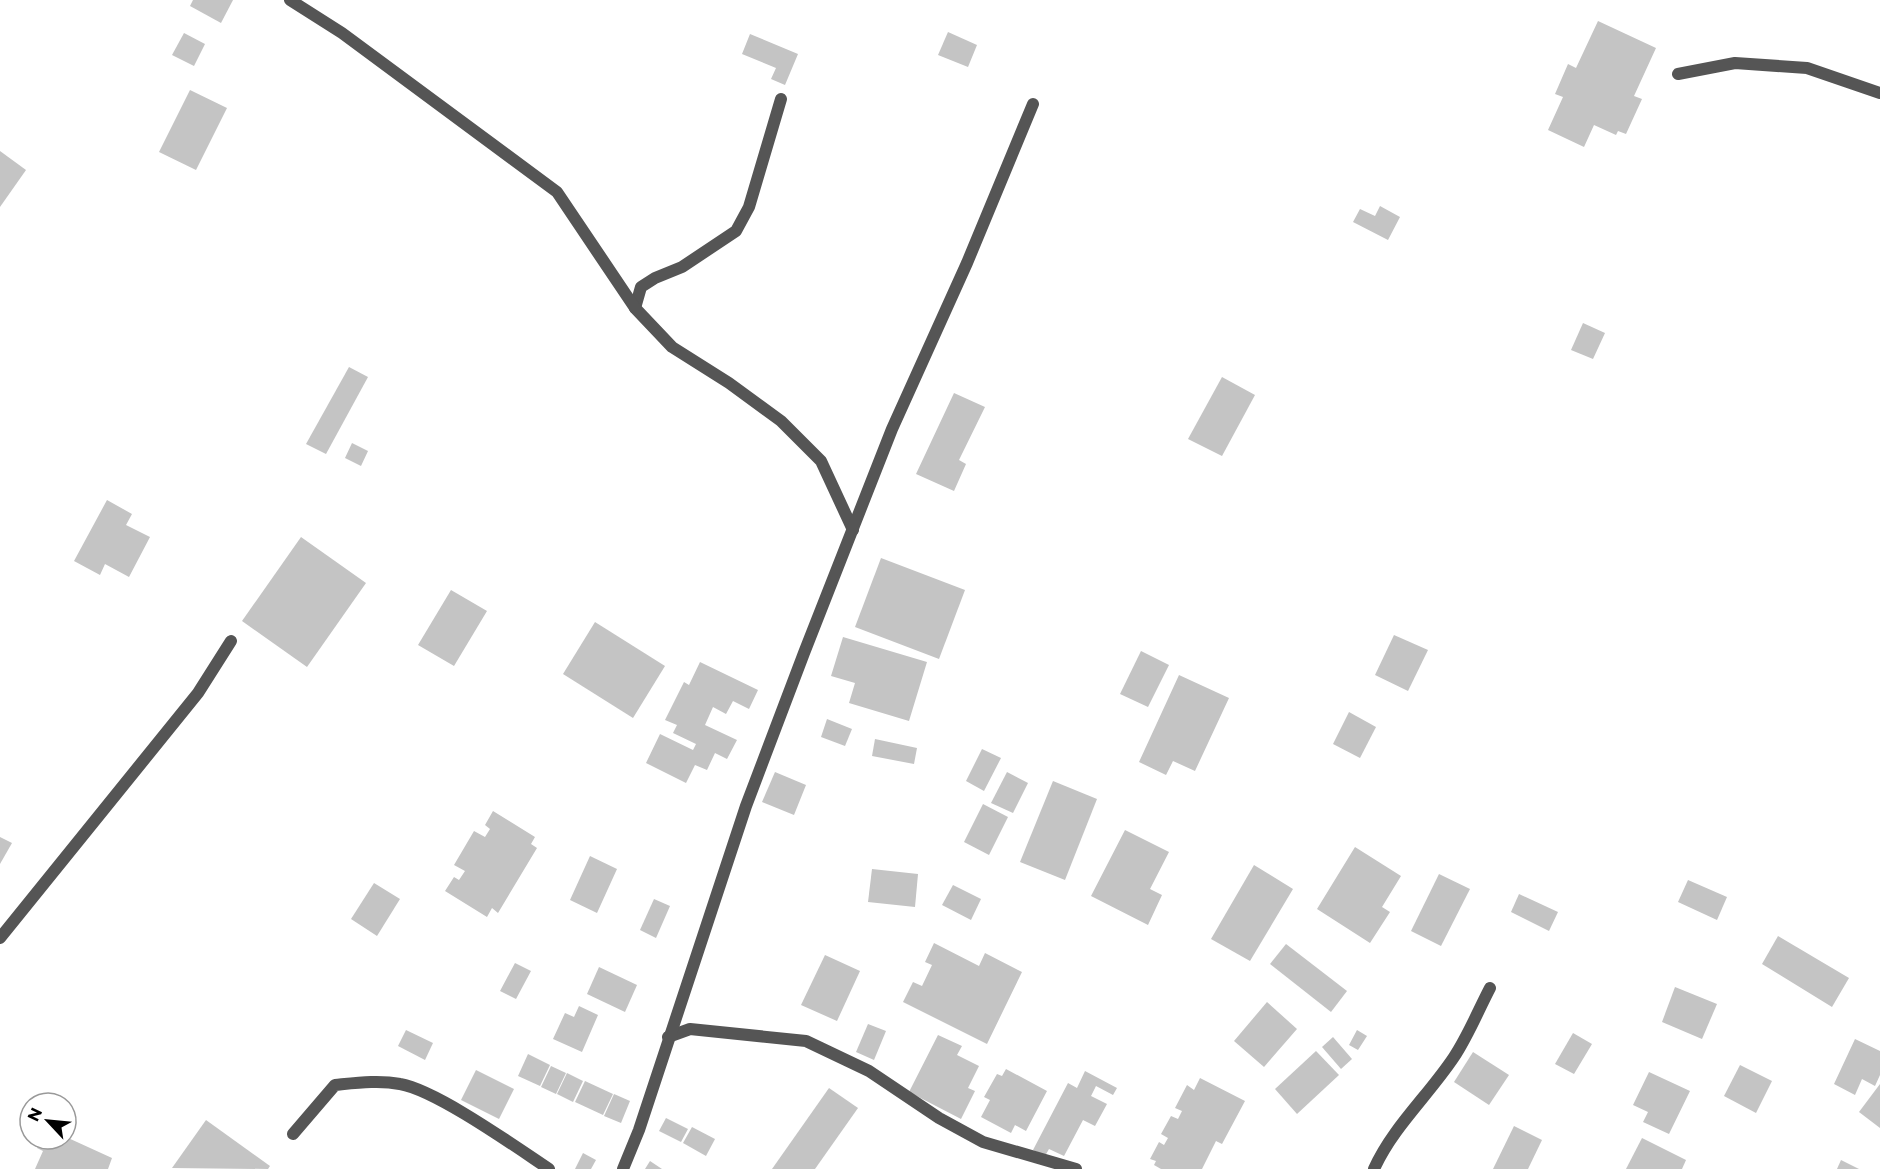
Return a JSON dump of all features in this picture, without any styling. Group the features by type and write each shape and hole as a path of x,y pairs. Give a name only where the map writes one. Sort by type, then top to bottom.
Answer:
{"street":[{"path":"290,0 342,33 557,192 635,308 672,347 729,383 781,421 822,461 854,530"},
{"path":"1678,74 1735,63 1807,68 1880,93"},
{"path":"635,308 641,287 682,267 736,231 748,207 781,99"},
{"path":"623,1169 639,1130 668,1036 746,806 892,429 967,263 1033,104"},
{"path":"0,938 198,693 231,641"},
{"path":"1374,1169 1386,1144 1423,1101 1456,1055 1490,988"},
{"path":"668,1036 690,1029 806,1041 869,1071 939,1118 983,1142 1076,1169"},
{"path":"293,1134 335,1085 362,1082 401,1084 436,1098 549,1169"}],"building":[{"path":"193,0 233,0 221,23 190,6"},
{"path":"1598,21 1656,48 1634,96 1642,99 1626,134 1618,131 1616,135 1594,125 1584,147 1548,130 1563,97 1555,94 1568,64 1576,68"},
{"path":"948,32 977,45 968,67 938,55"},
{"path":"184,33 205,44 194,66 172,55"},
{"path":"750,34 798,54 785,85 771,79 776,68 742,54"},
{"path":"190,90 227,108 196,170 159,152"},
{"path":"0,151 26,170 0,207"},
{"path":"1380,206 1400,217 1388,240 1353,222 1360,209 1375,216"},
{"path":"1583,323 1605,333 1593,359 1571,350"},
{"path":"349,367 368,377 326,454 306,444"},
{"path":"1222,377 1255,395 1222,456 1188,439"},
{"path":"954,393 985,407 959,460 966,464 954,491 916,474"},
{"path":"352,443 368,451 361,466 345,458"},
{"path":"107,500 132,514 126,525 150,537 129,577 105,564 100,575 74,561"},
{"path":"301,537 366,583 307,667 242,621"},
{"path":"881,558 965,590 939,659 855,627"},
{"path":"451,590 487,611 454,666 418,645"},
{"path":"595,622 665,666 633,718 563,674"},
{"path":"1394,635 1428,650 1408,691 1375,675"},
{"path":"843,637 927,662 909,721 849,703 855,683 831,676"},
{"path":"1141,651 1169,665 1148,707 1120,694"},
{"path":"700,662 758,690 749,709 733,701 726,714 713,707 705,725 737,740 727,759 715,753 707,770 695,765 686,783 646,763 660,734 693,750 696,744 673,733 677,725 665,720 684,682 689,685"},
{"path":"1179,675 1229,698 1195,771 1173,761 1166,775 1139,762"},
{"path":"1349,712 1376,727 1360,758 1333,744"},
{"path":"827,719 852,729 845,746 821,737"},
{"path":"875,739 917,748 914,764 872,756"},
{"path":"982,749 1001,758 984,791 966,781"},
{"path":"775,772 806,785 794,815 762,802"},
{"path":"1007,772 1028,783 1013,813 991,803"},
{"path":"1053,781 1097,799 1065,880 1020,862"},
{"path":"983,804 1008,817 989,855 964,842"},
{"path":"493,811 535,837 531,844 537,848 498,913 492,908 487,917 445,891 454,877 459,880 465,871 454,865 474,831 485,837 490,829 485,825"},
{"path":"1125,830 1169,852 1150,889 1162,895 1148,925 1091,896"},
{"path":"0,837 12,843 0,864"},
{"path":"1355,847 1401,876 1382,907 1390,912 1370,943 1317,909"},
{"path":"590,856 617,869 597,913 570,900"},
{"path":"1254,865 1293,889 1250,961 1211,939"},
{"path":"872,869 918,874 915,907 868,902"},
{"path":"1439,874 1470,889 1441,946 1411,931"},
{"path":"1688,880 1727,897 1717,920 1678,902"},
{"path":"374,883 400,899 377,936 351,919"},
{"path":"953,885 981,899 971,920 942,905"},
{"path":"1519,894 1558,912 1549,931 1511,912"},
{"path":"654,899 670,906 656,938 640,930"},
{"path":"1778,936 1849,978 1832,1007 1762,964"},
{"path":"934,943 979,966 985,953 1022,972 987,1044 903,1002 913,982 922,986 932,965 925,962"},
{"path":"1286,944 1347,991 1331,1012 1270,964"},
{"path":"825,955 860,971 837,1021 801,1005"},
{"path":"515,963 531,971 516,999 500,991"},
{"path":"599,967 637,985 625,1012 587,994"},
{"path":"1675,987 1717,1004 1702,1039 1662,1022"},
{"path":"1267,1002 1297,1029 1264,1067 1234,1041"},
{"path":"579,1006 598,1015 582,1052 553,1039 565,1013 574,1017"},
{"path":"868,1024 886,1031 874,1060 856,1052"},
{"path":"406,1030 433,1043 425,1060 398,1046"},
{"path":"1357,1030 1367,1036 1358,1050 1349,1045"},
{"path":"1573,1033 1592,1044 1574,1074 1555,1064"},
{"path":"938,1035 962,1046 957,1055 979,1066 968,1088 975,1091 961,1119 909,1092"},
{"path":"1333,1037 1352,1059 1341,1069 1322,1047"},
{"path":"1855,1039 1880,1051 1880,1075 1875,1086 1862,1079 1855,1095 1834,1084"},
{"path":"1316,1051 1339,1075 1297,1114 1275,1089"},
{"path":"1473,1052 1509,1075 1489,1105 1454,1082"},
{"path":"528,1054 550,1065 540,1086 518,1076"},
{"path":"1740,1065 1772,1081 1756,1113 1724,1096"},
{"path":"551,1066 566,1073 556,1094 541,1087"},
{"path":"1006,1069 1047,1091 1026,1131 1015,1125 1011,1133 981,1117 990,1100 984,1097 997,1074 1002,1076"},
{"path":"476,1070 514,1089 499,1119 461,1100"},
{"path":"1085,1071 1117,1088 1113,1095 1096,1086 1091,1096 1107,1104 1095,1126 1083,1120 1064,1156 1049,1149 1045,1156 1033,1150 1068,1083 1077,1088"},
{"path":"1649,1072 1690,1091 1669,1134 1643,1122 1648,1112 1633,1105"},
{"path":"567,1073 583,1081 573,1102 557,1094"},
{"path":"1200,1078 1245,1101 1222,1144 1216,1141 1202,1169 1161,1169 1154,1165 1156,1161 1150,1159 1159,1142 1164,1145 1168,1138 1161,1134 1171,1116 1178,1119 1182,1111 1175,1108 1187,1085 1194,1090"},
{"path":"585,1081 613,1094 603,1115 575,1102"},
{"path":"1880,1084 1880,1128 1859,1112"},
{"path":"829,1088 858,1108 815,1169 772,1169"},
{"path":"614,1094 630,1101 621,1123 604,1116"},
{"path":"666,1118 688,1129 681,1142 659,1131"},
{"path":"206,1120 270,1166 268,1169 172,1168"},
{"path":"1514,1126 1542,1140 1528,1169 1493,1169"},
{"path":"692,1127 715,1139 706,1156 683,1143"},
{"path":"1642,1138 1686,1160 1682,1169 1626,1169"},
{"path":"78,1142 112,1158 108,1169 35,1169 43,1151 78,1151"},
{"path":"583,1153 596,1160 591,1169 575,1169"},
{"path":"1841,1160 1859,1169 1837,1169"},
{"path":"650,1161 662,1169 645,1169"}]}
